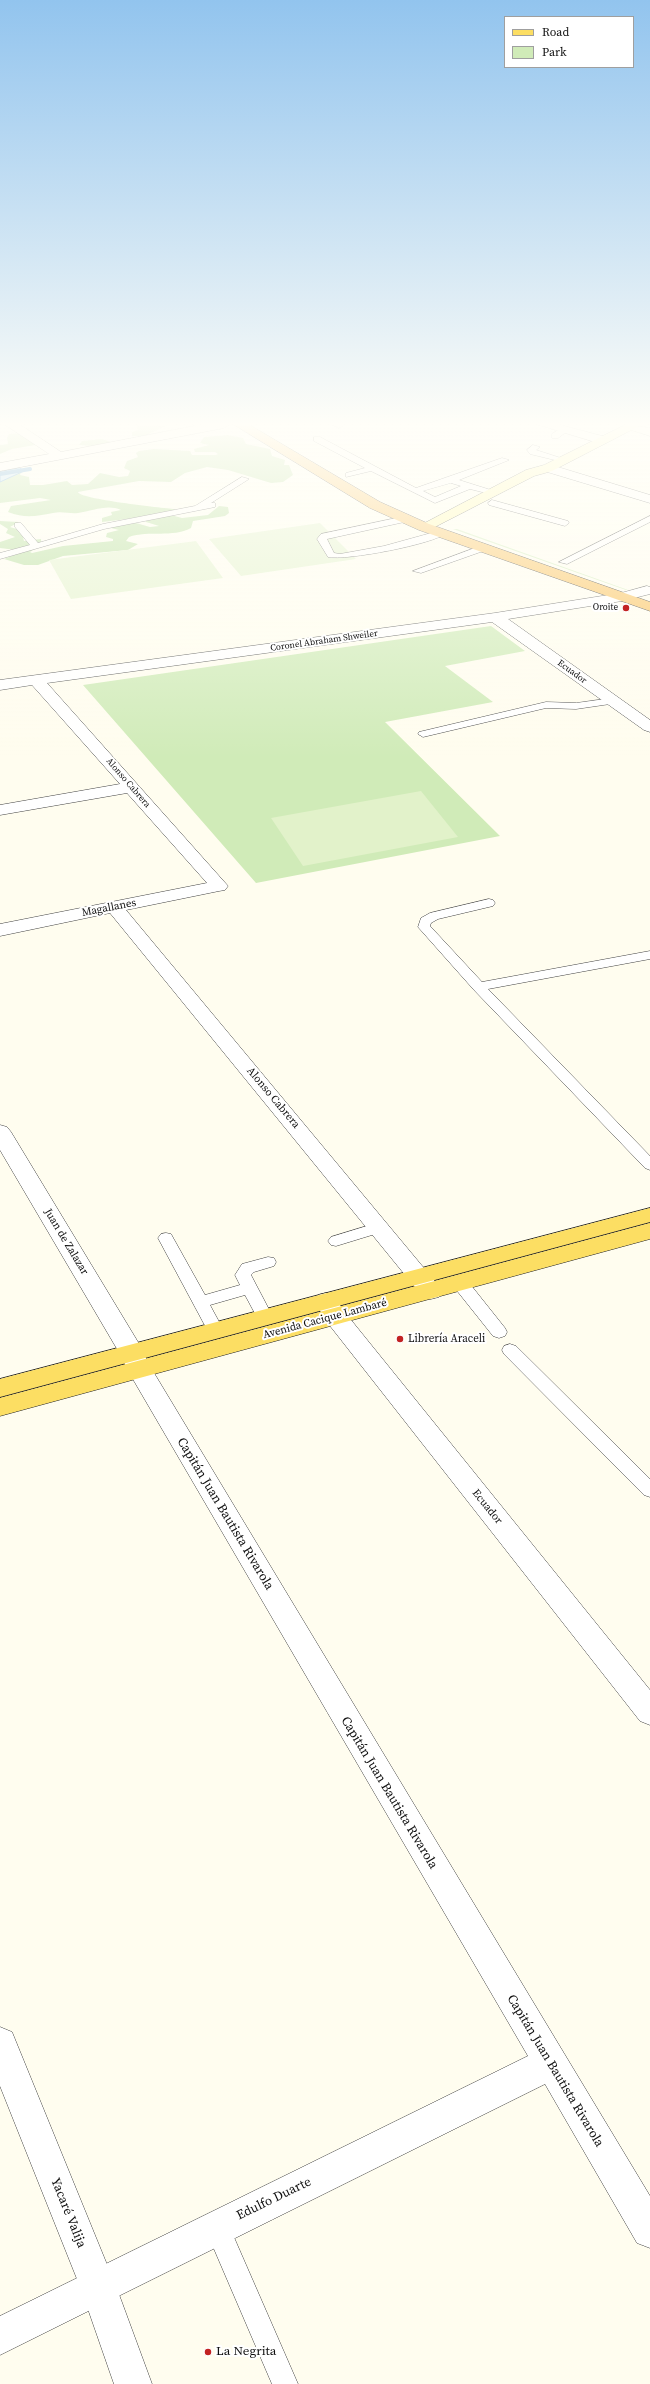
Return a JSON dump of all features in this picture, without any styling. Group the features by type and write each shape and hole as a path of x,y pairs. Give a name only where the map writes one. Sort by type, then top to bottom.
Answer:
{"highway":[{"path":"456,535 483,548 650,607"},
{"path":"468,535 579,567"},
{"path":"624,582 648,590"}],"main road":[{"name":"Avenida Cacique Lambaré","path":"0,1388 136,1361 426,1283 650,1215"},
{"name":"Avenida Cacique Lambaré","path":"426,1283 460,1283 650,1232"},
{"name":"Avenida Cacique Lambaré","path":"0,1407 136,1361 216,1331 265,1317 330,1309"}],"street":[{"name":"Coronel Abraham Shweiler","path":"0,685 495,616 622,597 648,590"},
{"name":"Ecuador","path":"495,616 650,727"},
{"name":"Alonso Cabrera","path":"37,681 218,886"},
{"path":"0,810 131,787"},
{"name":"Magallanes","path":"0,930 218,886"},
{"name":"Alonso Cabrera","path":"114,907 426,1283"},
{"name":"Juan de Zalazar","path":"0,1132 136,1361"},
{"name":"Ecuador","path":"330,1309 650,1712"},
{"name":"Capitán Juan Bautista Rivarola","path":"136,1361 550,2064 650,2230"},
{"name":"Yacaré Valija","path":"0,2044 99,2289 133,2384"},
{"name":"Edulfo Duarte","path":"0,2336 99,2289 217,2228 550,2064"}],"lane":[{"path":"27,535 36,546"},
{"path":"0,556 72,535"},
{"path":"328,535 324,536 322,539 331,555 338,557 365,552 414,535"},
{"path":"564,562 617,535"},
{"path":"418,571 483,548"},
{"path":"423,734 546,705 576,706 613,701"},
{"path":"489,903 434,916 424,920 424,927 479,987 650,1165"},
{"path":"479,987 650,955"},
{"path":"336,1241 380,1228"},
{"path":"166,1238 216,1331"},
{"path":"265,1317 243,1275 244,1271 268,1262"},
{"path":"460,1283 499,1332"},
{"path":"200,1302 250,1288"},
{"path":"510,1350 650,1490"},
{"path":"217,2228 285,2384"}],"green space":[{"path":"11,535 26,535 23,537 24,541 41,539 41,542 31,549 33,550 30,552 32,553 63,546 113,541 113,539 106,537 106,535 136,535 129,537 126,541 138,544 128,550 63,556 38,565 24,565 4,559 19,553 16,550 0,548 0,542 15,537"},
{"path":"235,535 332,535 356,559 241,576 209,539"},
{"path":"471,535 475,535 628,590"},
{"path":"196,541 223,578 71,599 49,560"},
{"path":"491,626 525,651 445,666 493,702 385,722 500,836 256,883 83,685"},
{"path":"421,791 458,837 303,866 271,818"}],"place":[{"name":"Oroite","path":"626,608"},
{"name":"Librería Araceli","path":"400,1339"},
{"name":"La Negrita","path":"208,2352"}]}
